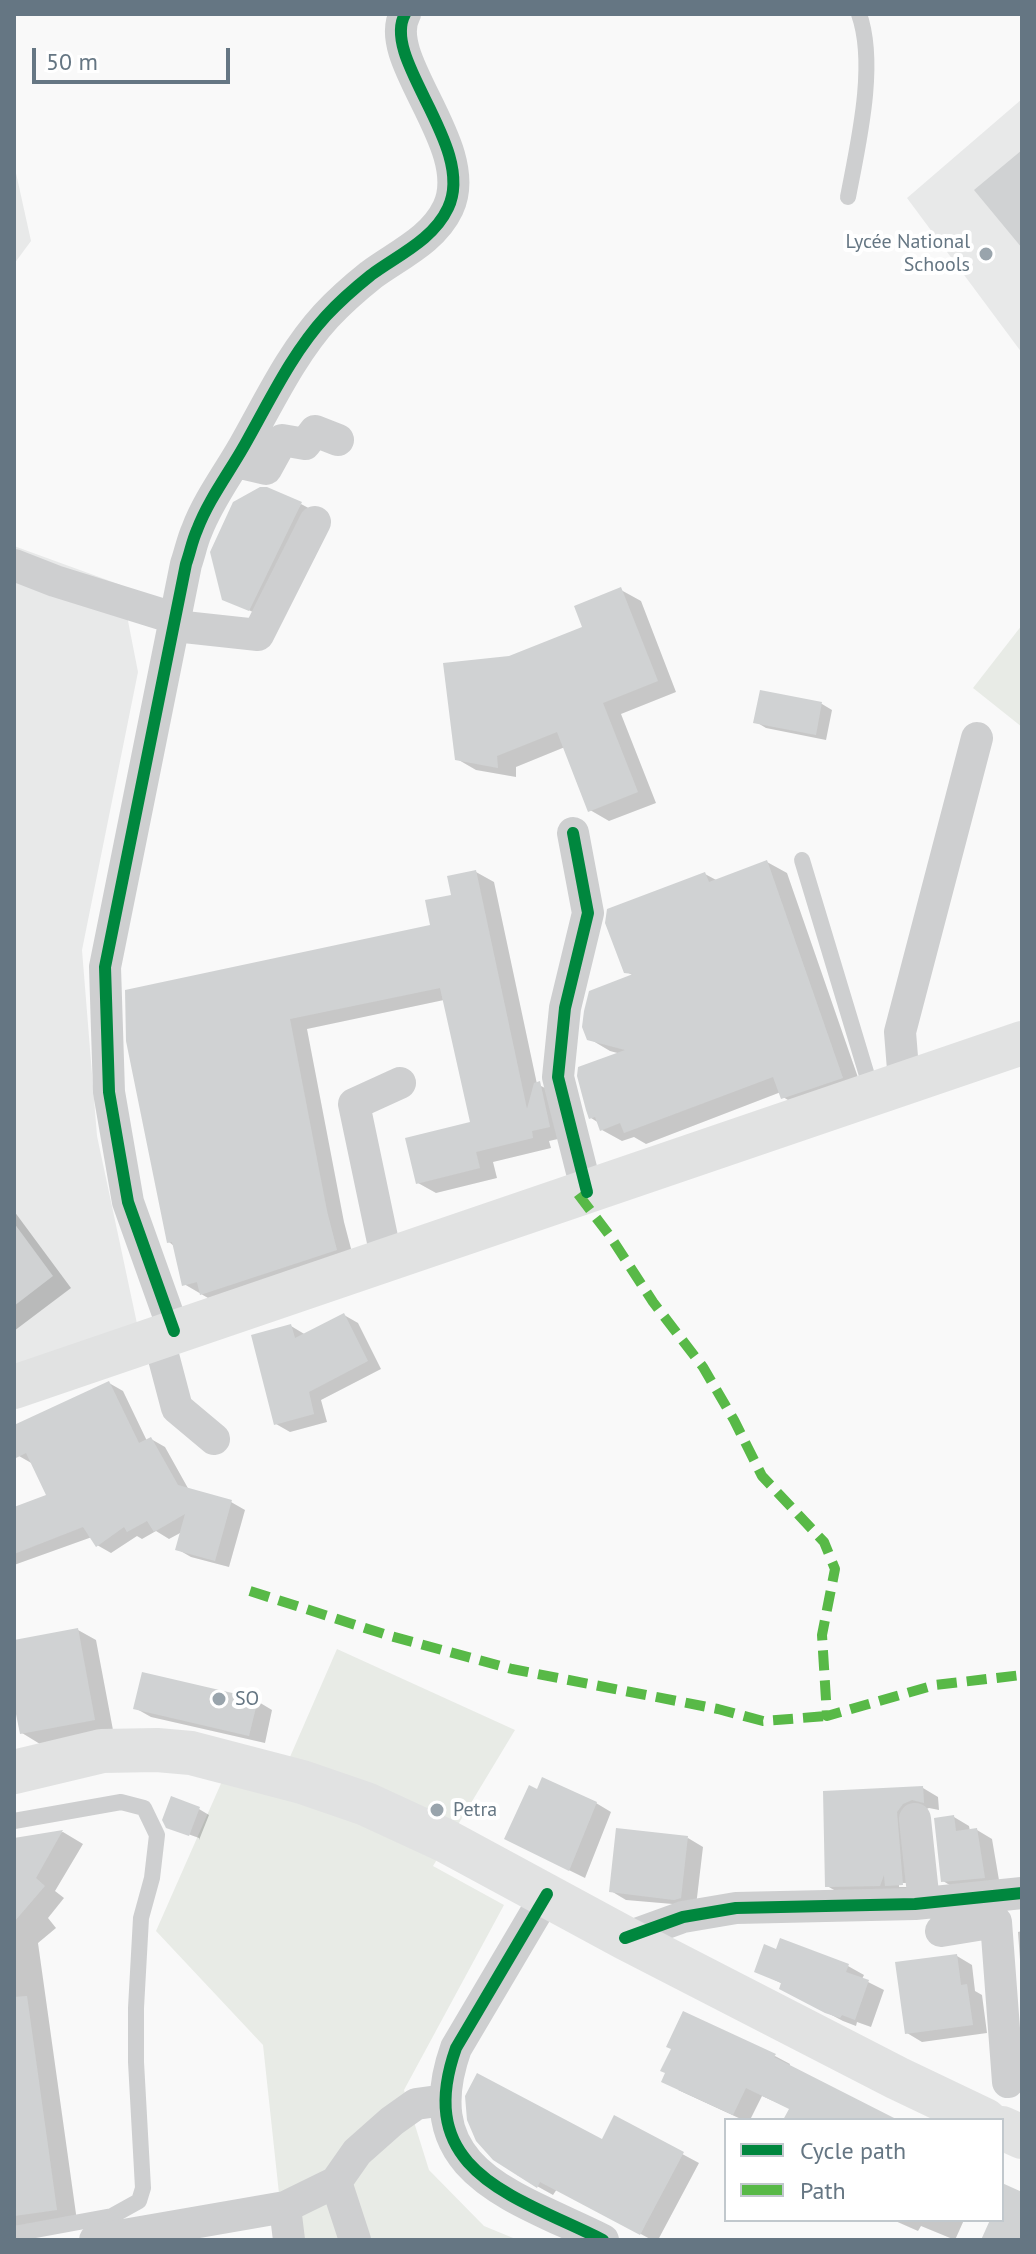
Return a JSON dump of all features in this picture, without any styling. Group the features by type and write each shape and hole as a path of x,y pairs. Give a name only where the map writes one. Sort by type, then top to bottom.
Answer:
{"main road":[{"path":"14,1387 1022,1043"},
{"path":"14,1772 102,1751 128,1749 191,1753 302,1782 366,1804 444,1840 625,1938 897,2078 982,2118"}],"street":[{"path":"214,1439 177,1408 166,1333 128,1202 109,1092 105,967 186,564 198,527 286,371 326,317 371,276 408,251 439,224 449,207 455,187 453,166 401,47 401,20 405,14"},
{"path":"236,462 266,469 282,440 305,444 315,431 338,440"},
{"path":"14,565 176,623 258,635 315,522"},
{"path":"888,1088 977,738"},
{"path":"573,833 588,913 565,1008 558,1077 587,1192"},
{"path":"387,1261 354,1104 400,1083"},
{"path":"915,1819 924,1903"},
{"path":"625,1938 683,1917 736,1908 924,1903 1022,1893"},
{"path":"547,1894 456,2048 447,2073 445,2100 455,2146 486,2181 603,2240"},
{"path":"941,1931 996,1922 1015,2078 990,2118"},
{"path":"95,2240 285,2207 336,2182 357,2152 416,2104 445,2100"},
{"path":"336,2182 355,2240"},
{"path":"285,2207 289,2240"}],"lane":[{"path":"848,197 860,136 866,63 866,33 859,14"},
{"path":"802,860 888,1088"},
{"path":"14,1821 121,1802 144,1808 157,1835 152,1878 141,1918 136,2008 143,2188 139,2201 112,2216 14,2234"}],"shaded area":[{"name":"Lycée National Schools","path":"1022,99 1022,353 907,198"},
{"path":"14,164 31,241 14,264"},
{"path":"14,546 121,585 138,672 82,950 97,1136 139,1333 14,1387"},
{"path":"1022,625 1022,727 973,688"},
{"path":"337,1649 515,1730 433,1866 504,1905 404,2090 429,2170 484,2226 518,2240 284,2240 263,2045 156,1931 223,1779 283,1773"}],"building":[{"path":"1022,150 1022,248 974,190"},
{"path":"260,487 302,502 249,611 222,600 210,552 233,502"},
{"path":"621,587 658,681 603,703 638,792 588,812 557,732 497,756 498,768 455,760 443,663 509,656 582,627 574,606"},
{"path":"760,690 822,702 816,735 753,723"},
{"path":"767,860 843,1078 781,1099 773,1077 624,1133 620,1123 600,1131 595,1117 589,1119 577,1076 578,1067 625,1050 587,1040 582,1027 584,1011 589,991 633,974 624,973 605,923 607,909 705,872 709,882"},
{"path":"476,870 527,1109 534,1083 540,1081 550,1127 532,1131 533,1138 476,1152 480,1168 416,1184 405,1138 470,1122 440,988 290,1019 337,1250 200,1295 197,1282 182,1286 172,1242 167,1243 126,1041 125,990 430,925 425,900 451,895 447,876"},
{"path":"14,1223 53,1276 14,1306"},
{"path":"344,1313 368,1361 309,1392 314,1414 274,1425 251,1335 291,1324 295,1338"},
{"path":"109,1381 139,1443 151,1437 178,1485 232,1500 215,1561 175,1550 185,1514 154,1532 147,1521 127,1532 124,1527 96,1547 83,1527 14,1554 14,1507 46,1495 26,1453 14,1459 14,1425"},
{"path":"78,1628 95,1720 20,1734 14,1704 14,1640"},
{"path":"142,1672 258,1699 249,1736 133,1709"},
{"path":"542,1777 597,1802 569,1871 504,1839 529,1785 537,1789"},
{"path":"923,1786 924,1803 912,1800 903,1804 897,1812 903,1885 885,1886 884,1875 880,1886 825,1887 823,1791"},
{"path":"171,1796 200,1807 189,1836 166,1828 162,1820"},
{"path":"954,1815 956,1831 977,1828 985,1878 941,1882 934,1818"},
{"path":"616,1828 688,1836 681,1898 674,1900 609,1892"},
{"path":"63,1830 36,1878 45,1886 14,1922 14,1838"},
{"path":"780,1938 849,1964 846,1972 869,1980 855,2020 825,2013 779,1989 781,1983 754,1972 764,1944 776,1949"},
{"path":"957,1954 961,1985 967,1984 973,2025 905,2034 895,1962"},
{"path":"27,1996 57,2210 14,2216 14,1997"},
{"path":"683,2011 776,2054 774,2057 894,2118 784,2118 789,2109 746,2088 733,2115 661,2082 665,2073 660,2071 671,2049 666,2047"},
{"path":"477,2073 602,2139 614,2115 684,2152 640,2235 540,2182 537,2188 493,2160 476,2141 467,2120 465,2096"},
{"path":"1004,2184 1022,2192 1022,2240 981,2240 989,2222 1004,2222"}],"marked path":[{"path":"578,1194 653,1302 703,1367 762,1476 824,1542 835,1569 822,1635 827,1716 935,1685 1022,1675"},
{"path":"250,1591 387,1635 512,1669 718,1709 763,1721 827,1716"}],"cycle path":[{"path":"174,1331 128,1202 109,1092 105,967 186,564 202,518 283,376 314,330 336,305 365,280 424,238 448,208 453,184 450,158 405,55 401,33 405,14"},
{"path":"573,833 588,913 565,1008 558,1077 587,1192"},
{"path":"625,1938 683,1917 736,1908 915,1904 1022,1893"},
{"path":"547,1894 456,2048 446,2090 448,2124 460,2152 480,2174 506,2193 603,2240"}],"place":[{"name":"Lycée National Schools","path":"986,254"},
{"name":"SO","path":"219,1699"},
{"name":"Petra","path":"437,1810"}]}
